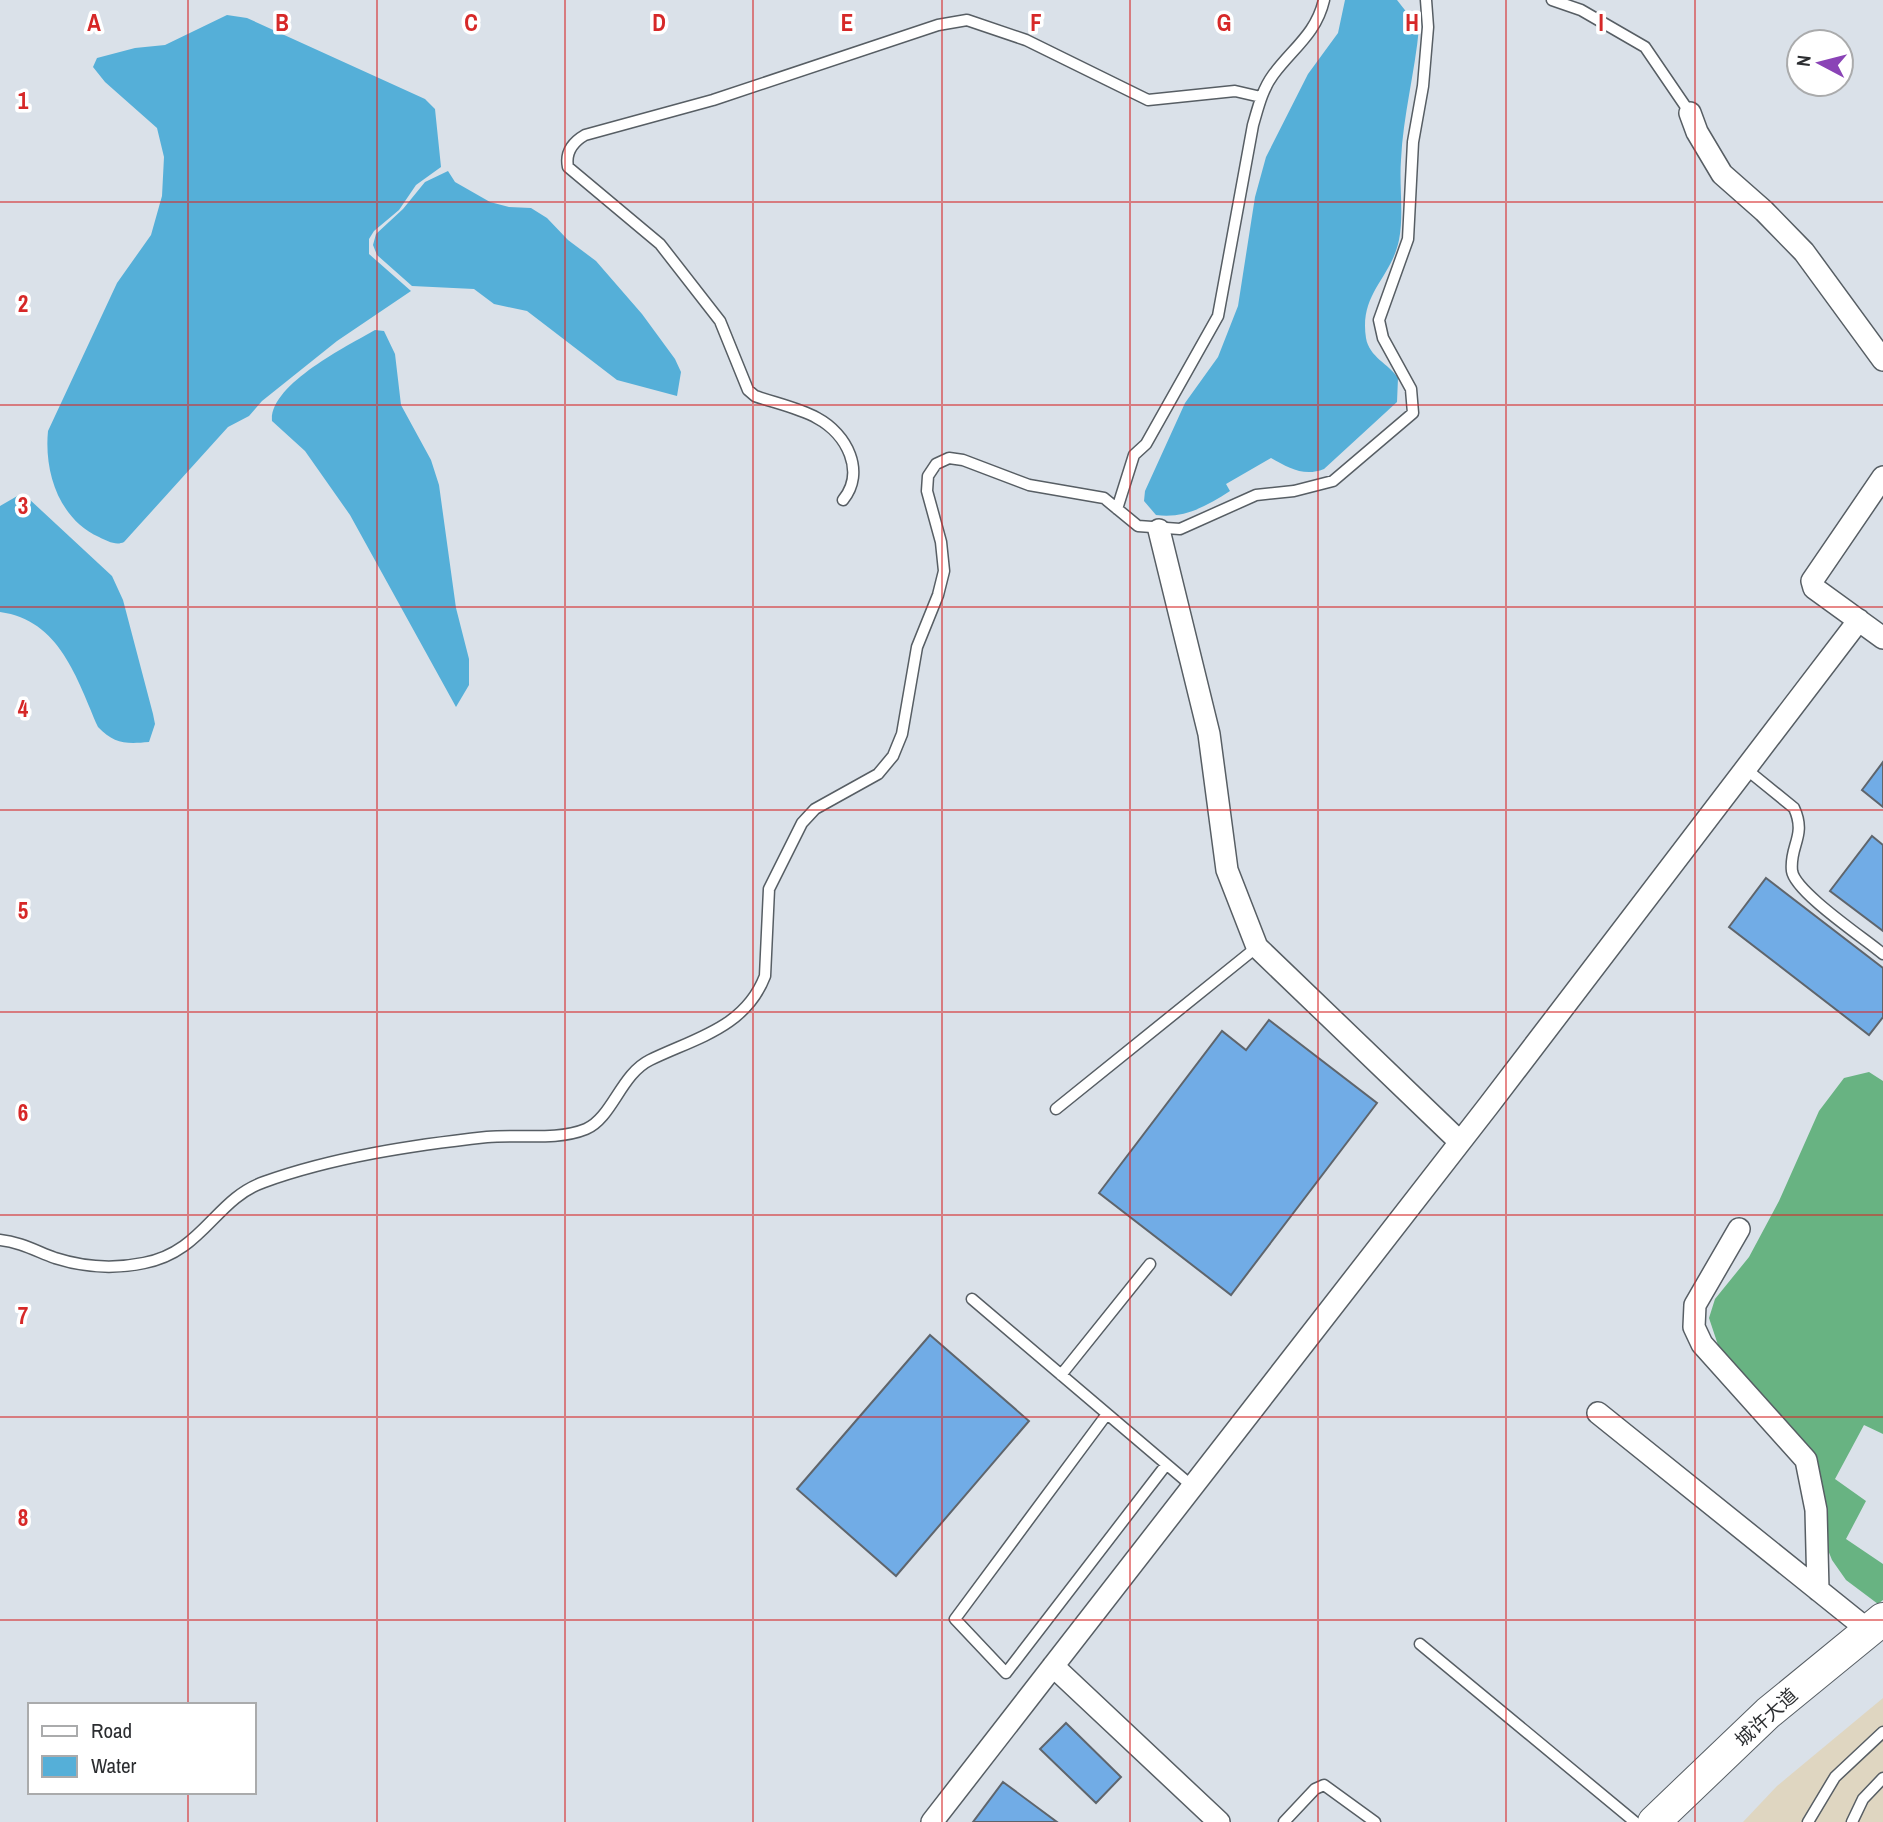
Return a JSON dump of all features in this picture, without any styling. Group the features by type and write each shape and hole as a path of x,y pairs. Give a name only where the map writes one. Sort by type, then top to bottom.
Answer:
{"main road":[{"name":"城许大道","path":"1654,1822 1768,1713 1878,1632"},
{"name":"城许大道","path":"1685,1822 1878,1632"}],"street":[{"path":"1690,113 1722,174 1764,211 1804,252 1883,360"},
{"path":"1883,477 1812,581 1814,588 1883,638"},
{"path":"1159,530 1204,710 1227,870 1257,947 1460,1142"},
{"path":"932,1822 1460,1142 1859,620"},
{"path":"1739,1229 1695,1306 1694,1327 1702,1344 1806,1460 1816,1510 1818,1590"},
{"path":"1598,1413 1818,1590 1878,1632"},
{"path":"1053,1665 1208,1815"}],"lane":[{"path":"1117,509 1134,455 1146,444 1218,316 1253,125 1261,97 1273,75 1314,30 1324,0"},
{"path":"0,1240 85,1264 107,1266 147,1263 188,1245 240,1195 262,1182 407,1148 492,1137 565,1134 593,1125 640,1065 720,1029 752,1001 765,976 769,889 802,823 815,809 869,781 893,755 902,733 917,647 938,595 944,571 941,542 927,491 928,477 936,464 949,458 963,460 1029,485 1104,498 1138,526 1159,530 1180,529 1256,495 1294,491 1333,481 1413,413 1411,389 1383,338 1379,320 1408,239 1413,142 1423,86 1427,38 1426,0"},
{"path":"1552,0 1581,10 1645,47 1690,113"},
{"path":"843,500 851,488 853,473 851,454 843,441 818,418 755,396 748,390 720,321 660,244 568,167 568,152 573,144 585,135 713,100 843,54 938,25 967,20 1026,40 1147,100 1235,91 1261,97"},
{"path":"1746,769 1794,808 1798,817 1800,835 1792,862 1796,883 1883,954"},
{"path":"1056,1109 1257,947"},
{"path":"1061,1375 1150,1264"},
{"path":"972,1299 1192,1486"},
{"path":"1107,1414 955,1619 1006,1673 1166,1465"},
{"path":"1420,1644 1635,1822"},
{"path":"1808,1822 1835,1777 1883,1732"},
{"path":"1852,1822 1863,1799 1883,1778"},
{"path":"1284,1822 1315,1789 1324,1785 1375,1822"}],"shaded area":[{"path":"1883,1698 1883,1822 1743,1822 1777,1786"}],"green space":[{"path":"1869,1072 1883,1081 1883,1434 1864,1425 1835,1479 1866,1501 1846,1539 1883,1564 1883,1600 1878,1604 1846,1580 1832,1560 1826,1545 1819,1484 1719,1348 1709,1318 1715,1299 1749,1257 1779,1201 1819,1111 1844,1078"}],"water":[{"path":"1345,0 1397,0 1419,28 1402,144 1399,240 1395,254 1371,297 1365,322 1368,345 1398,378 1397,402 1324,469 1303,472 1271,458 1226,484 1230,491 1204,506 1176,515 1156,515 1144,501 1145,491 1185,403 1218,357 1238,306 1255,197 1266,157 1308,74 1338,33"},
{"path":"227,15 247,18 425,99 435,109 441,167 416,185 399,210 374,231 369,239 369,254 411,291 337,341 262,401 249,416 228,427 124,542 115,543 85,529 64,506 52,478 47,447 48,431 117,283 151,235 162,196 164,157 157,128 105,82 93,67 97,58 135,48 165,45"},
{"path":"448,171 455,182 490,202 509,207 531,208 547,218 568,240 596,261 642,314 675,359 681,372 677,396 617,380 527,311 494,304 474,289 412,286 377,255 373,245 376,234 403,209 425,182"},
{"path":"375,330 384,331 395,354 401,405 431,460 439,485 456,608 469,659 469,685 456,707 350,515 305,451 272,421 274,407 296,381 329,356"},
{"path":"19,495 28,498 112,576 123,600 153,714 155,724 149,742 121,742 104,733 98,727 74,672 52,639 21,617 0,612 0,506"}],"building":[{"path":"1883,762 1883,807 1862,790"},
{"path":"1872,836 1883,845 1883,931 1830,891"},
{"path":"1766,878 1883,968 1883,1017 1869,1035 1729,927"},
{"path":"1269,1020 1377,1103 1231,1295 1099,1193 1222,1031 1246,1050"},
{"path":"930,1335 1029,1421 896,1576 797,1489"},
{"path":"1066,1723 1121,1777 1096,1803 1040,1749"},
{"path":"1003,1782 1057,1822 973,1822"}]}
